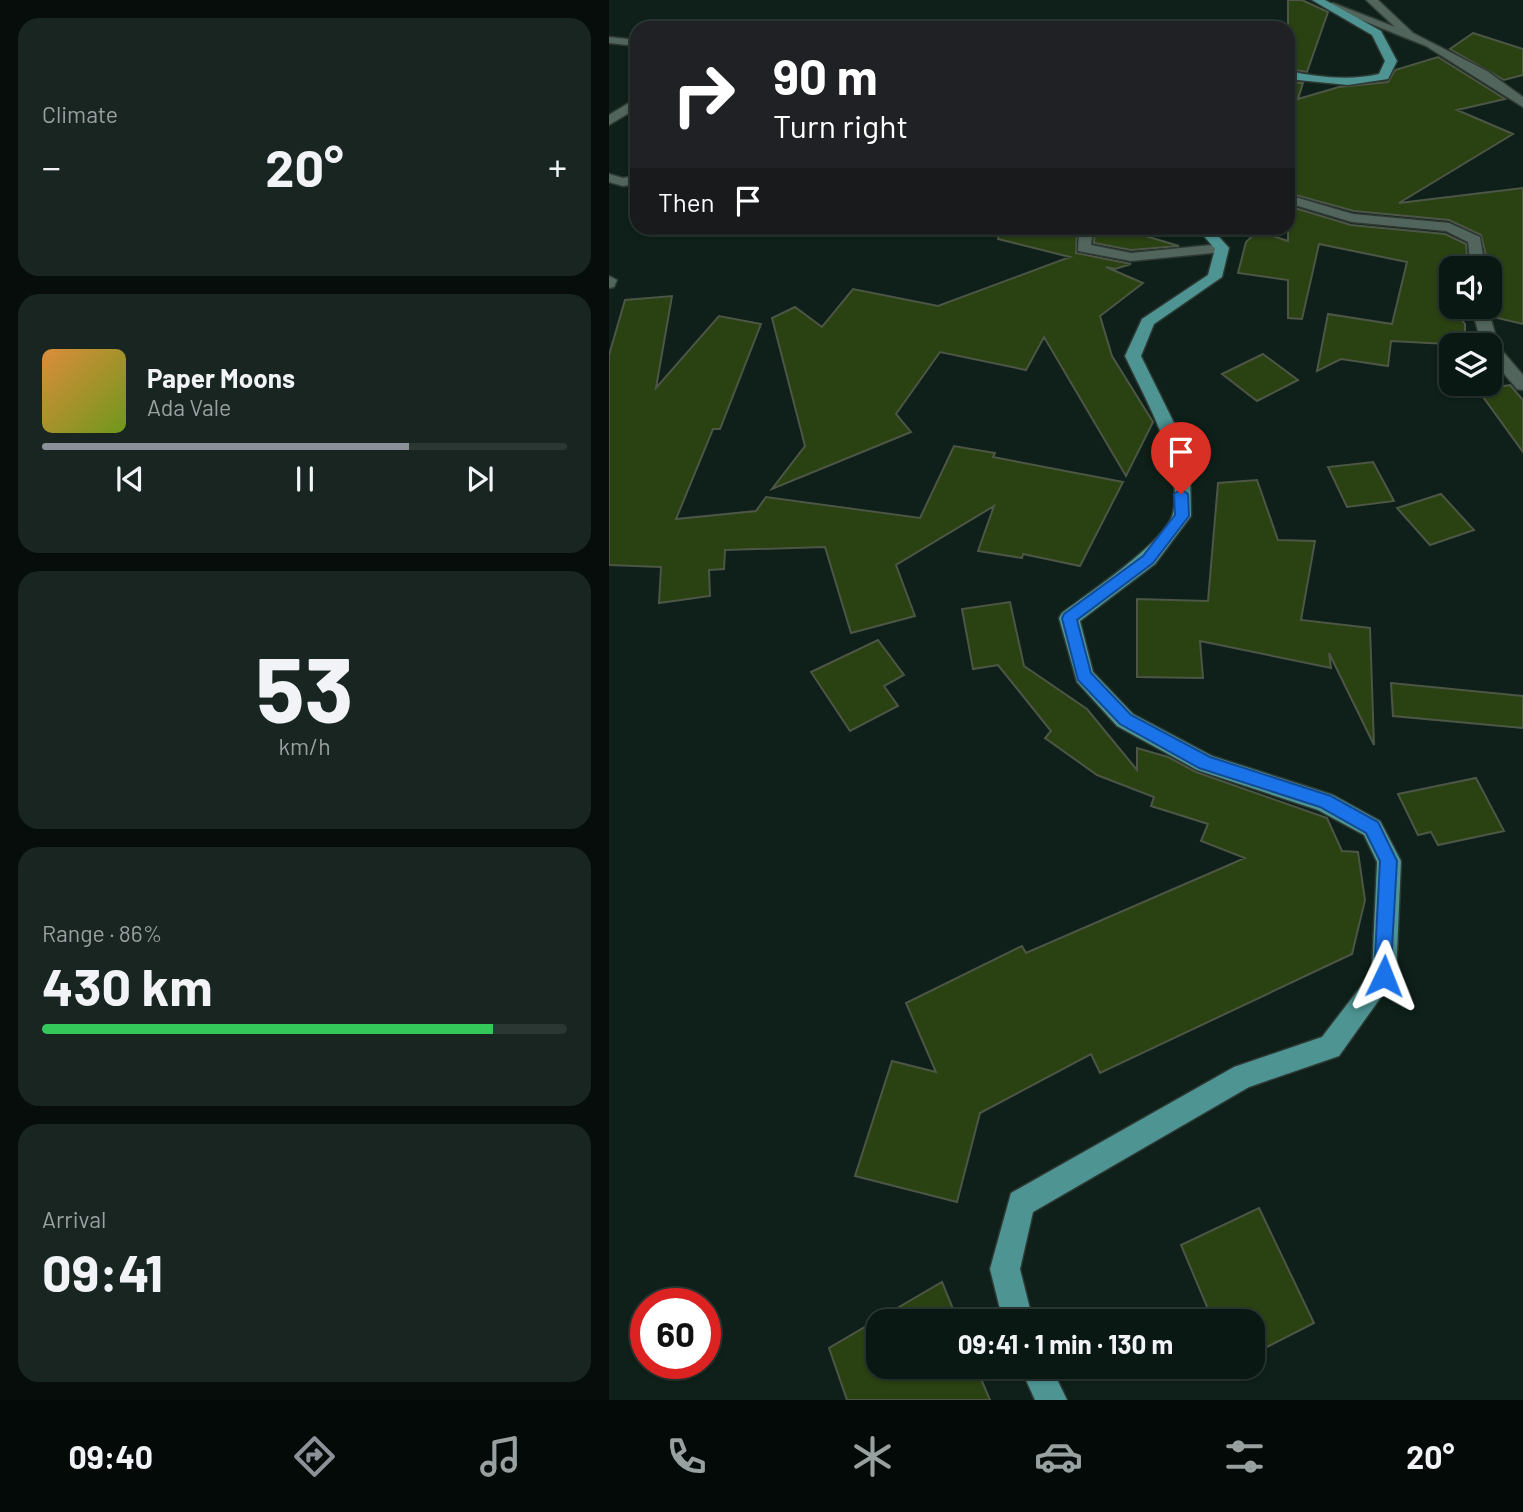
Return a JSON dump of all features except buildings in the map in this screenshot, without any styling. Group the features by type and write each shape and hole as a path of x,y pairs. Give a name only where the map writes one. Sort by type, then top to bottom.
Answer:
{"main road":[{"path":"1295,76 1351,82 1384,76 1391,61 1377,33 1323,2"},
{"path":"1015,1309 1005,1269 1021,1203 1243,1076 1330,1048 1384,976 1388,861 1372,828 1325,802 1205,763 1125,720 1084,676 1069,618 1148,559 1182,516 1181,472 1172,437 1133,356 1147,322 1215,277 1222,248 1210,235"},
{"path":"1041,1379 1051,1400"}],"street":[{"path":"1371,0 1415,38"},
{"path":"1323,2 1415,38 1483,74 1523,103"},
{"path":"609,40 630,42"},
{"path":"609,121 630,107"},
{"path":"609,178 630,181"},
{"path":"1295,201 1352,218 1449,227 1475,240 1477,256"},
{"path":"1085,235 1083,248 1131,257 1222,248"},
{"path":"1483,319 1491,348 1523,385"}],"route":[{"path":"1181,494 1182,516 1148,559 1069,618 1084,676 1125,720 1205,763 1325,802 1372,828 1388,861 1384,976"}]}
